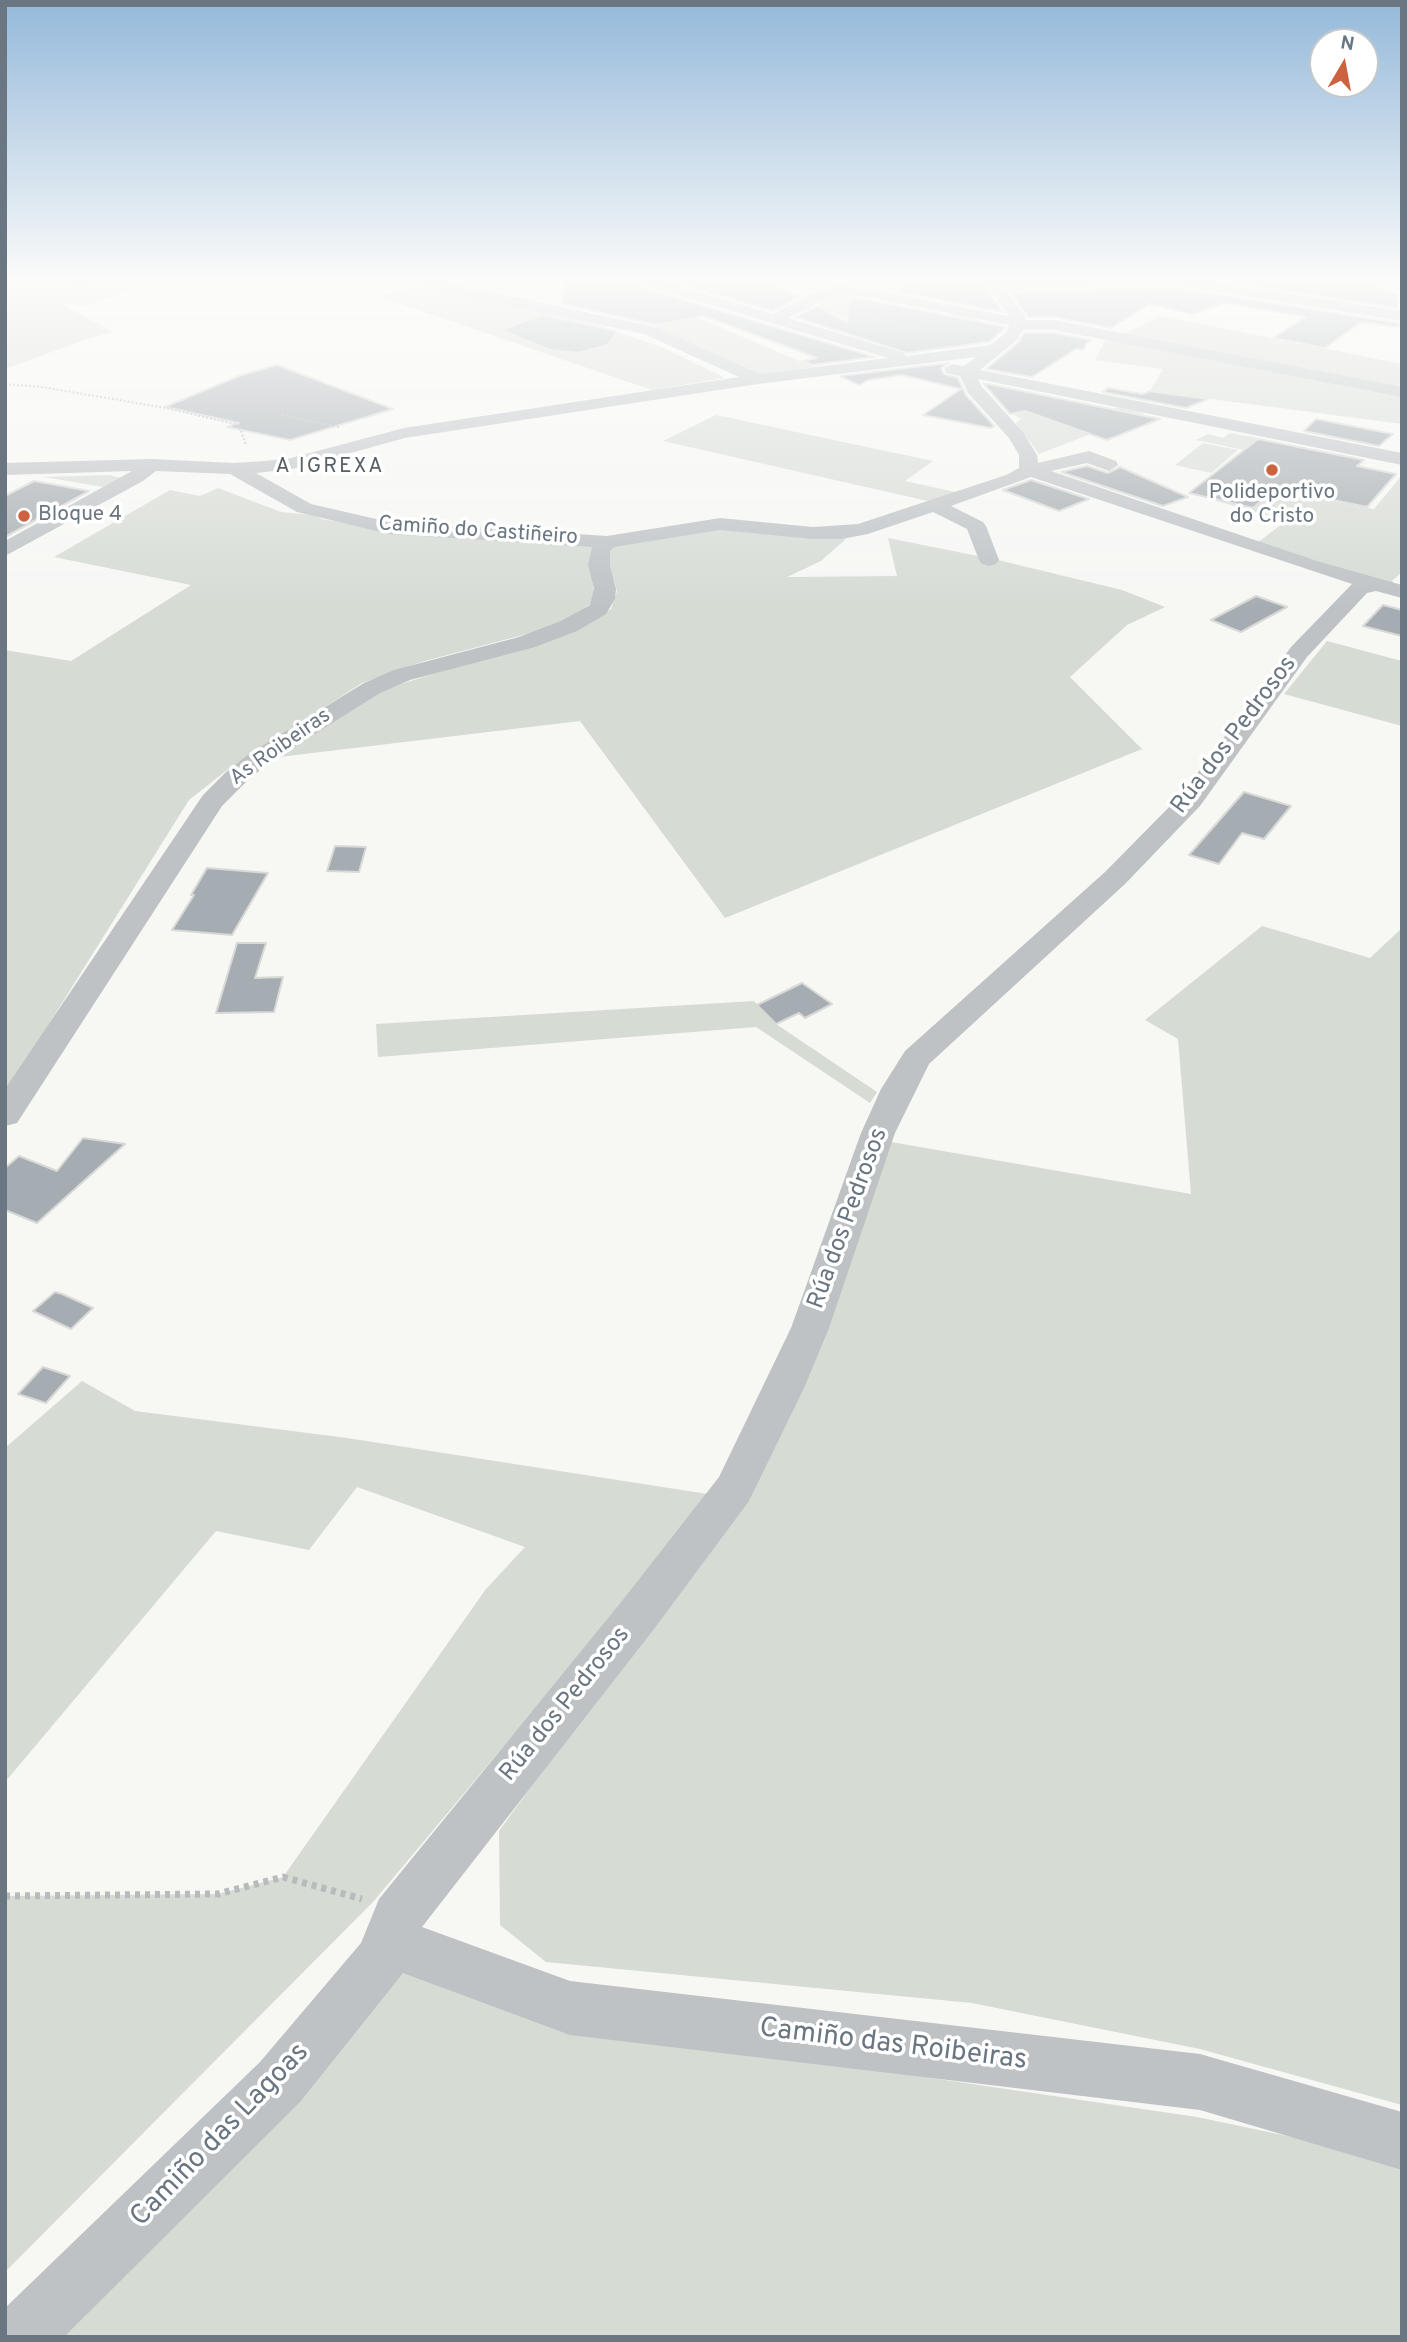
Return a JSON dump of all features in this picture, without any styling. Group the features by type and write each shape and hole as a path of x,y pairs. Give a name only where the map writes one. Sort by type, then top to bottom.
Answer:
{"street":[{"path":"5,469 152,464 234,469 301,460 393,435 684,390"},
{"path":"975,390 1017,436 1028,455 1029,470"},
{"path":"1058,390 1402,459"},
{"path":"607,542 720,524 842,533 935,506 1013,479 1029,470 1041,470 1089,457 1109,465"},
{"path":"5,550 136,477 152,464"},
{"name":"Camiño do Castiñeiro","path":"234,469 304,508 390,528 527,534 607,542"},
{"name":"Rúa dos Pedrosos","path":"1029,470 1388,588"},
{"path":"935,506 976,526 989,560"},
{"name":"As Roibeiras","path":"5,1115 212,801 235,778 258,759 372,688 402,675 537,638 569,626 598,609 604,600 605,589 599,565 600,550 607,542"},
{"name":"Rúa dos Pedrosos","path":"393,1929 734,1489 784,1388 810,1328 878,1133 898,1088 916,1058 1115,878 1191,800 1299,652 1360,588 1388,588"},
{"name":"Camiño das Roibeiras","path":"393,1929 570,2008 1200,2082 1402,2141"},
{"name":"Camiño das Lagoas","path":"20,2337 280,2082 382,1960 393,1929"}],"path":[{"path":"61,390 166,408 239,425 247,445 301,460"},
{"path":"5,1896 218,1894 284,1877 373,1902 393,1929"}],"shaded area":[{"path":"1372,390 1402,396 1402,424 1150,391"},
{"path":"1120,407 1144,413 1039,454 1016,423 1021,419 1013,414 1025,411 1076,423"},
{"path":"716,415 933,461 905,481 960,493 932,502 663,441"},
{"path":"1230,433 1258,438 1244,450 1196,440 1208,434 1223,438"},
{"path":"1203,443 1238,450 1211,473 1175,465"},
{"path":"109,475 121,478 103,487 44,477"},
{"path":"1402,475 1402,572 1392,581 1395,585 1257,543 1286,521 1193,494 1253,507 1270,493 1297,494 1374,509"},
{"path":"218,488 281,512 314,515 322,519 391,531 592,544 592,603 565,620 542,630 421,662 362,683 227,770 189,800 5,1094 5,650 71,661 191,585 54,557 170,490 200,496"},
{"path":"711,528 846,539 821,561 787,577 897,576 888,538 998,560 1122,590 1165,607 1127,625 1070,677 1142,749 725,918 580,721 279,757 378,691 579,629 611,609 617,591 607,555 613,546"},
{"path":"1327,641 1402,661 1402,726 1284,694"},
{"path":"1262,926 1370,958 1402,928 1402,2105 1200,2049 972,2003 546,1962 500,1925 499,1831 615,1671 742,1506 891,1142 1191,1194 1178,1039 1145,1020"},
{"path":"754,1001 776,1024 877,1092 870,1103 756,1027 378,1057 376,1024"},
{"path":"82,1381 135,1411 347,1438 714,1495 373,1902 5,2272 5,1896 218,1894 283,1877 486,1589 525,1547 357,1487 309,1550 216,1531 5,1782 5,1448"},
{"path":"402,1921 672,2040 1197,2117 1349,2149 1402,2166 1402,2337 20,2337"}],"building":[{"path":"205,390 344,390 393,409 290,440 227,427 239,423 165,407"},
{"path":"959,390 964,390 994,426 991,428 923,415"},
{"path":"989,390 1019,390 1160,419 1107,440 1025,411 1010,414"},
{"path":"1121,390 1142,394 1150,391 1208,399 1186,408 1103,392"},
{"path":"1316,419 1393,434 1379,446 1304,431"},
{"name":"Polideportivo do Cristo","path":"1258,439 1364,460 1357,466 1396,474 1367,507 1299,493 1293,498 1270,493 1253,508 1189,493"},
{"path":"1087,466 1108,473 1120,467 1188,497 1163,506 1061,472"},
{"path":"1031,480 1089,499 1059,511 1003,490"},
{"name":"Bloque 4","path":"34,481 89,491 5,537 5,496"},
{"path":"1256,596 1287,607 1241,632 1211,620"},
{"path":"1383,605 1402,610 1402,636 1363,626"},
{"path":"1244,792 1291,806 1264,839 1242,833 1219,864 1189,855"},
{"path":"335,846 366,847 359,872 327,871"},
{"path":"207,868 268,873 232,935 172,930"},
{"path":"237,943 266,943 255,978 283,977 274,1012 216,1013"},
{"path":"802,983 832,1004 805,1018 799,1013 776,1024 757,1005"},
{"path":"83,1138 125,1144 37,1223 5,1210 5,1168 19,1156 57,1171"},
{"path":"55,1292 93,1308 71,1329 33,1311"},
{"path":"43,1367 70,1376 46,1403 18,1394"}],"place":[{"name":"Polideportivo do Cristo","path":"1272,470"},
{"name":"Bloque 4","path":"24,516"}],"district":[{"name":"A IGREXA","path":"330,468"}]}
